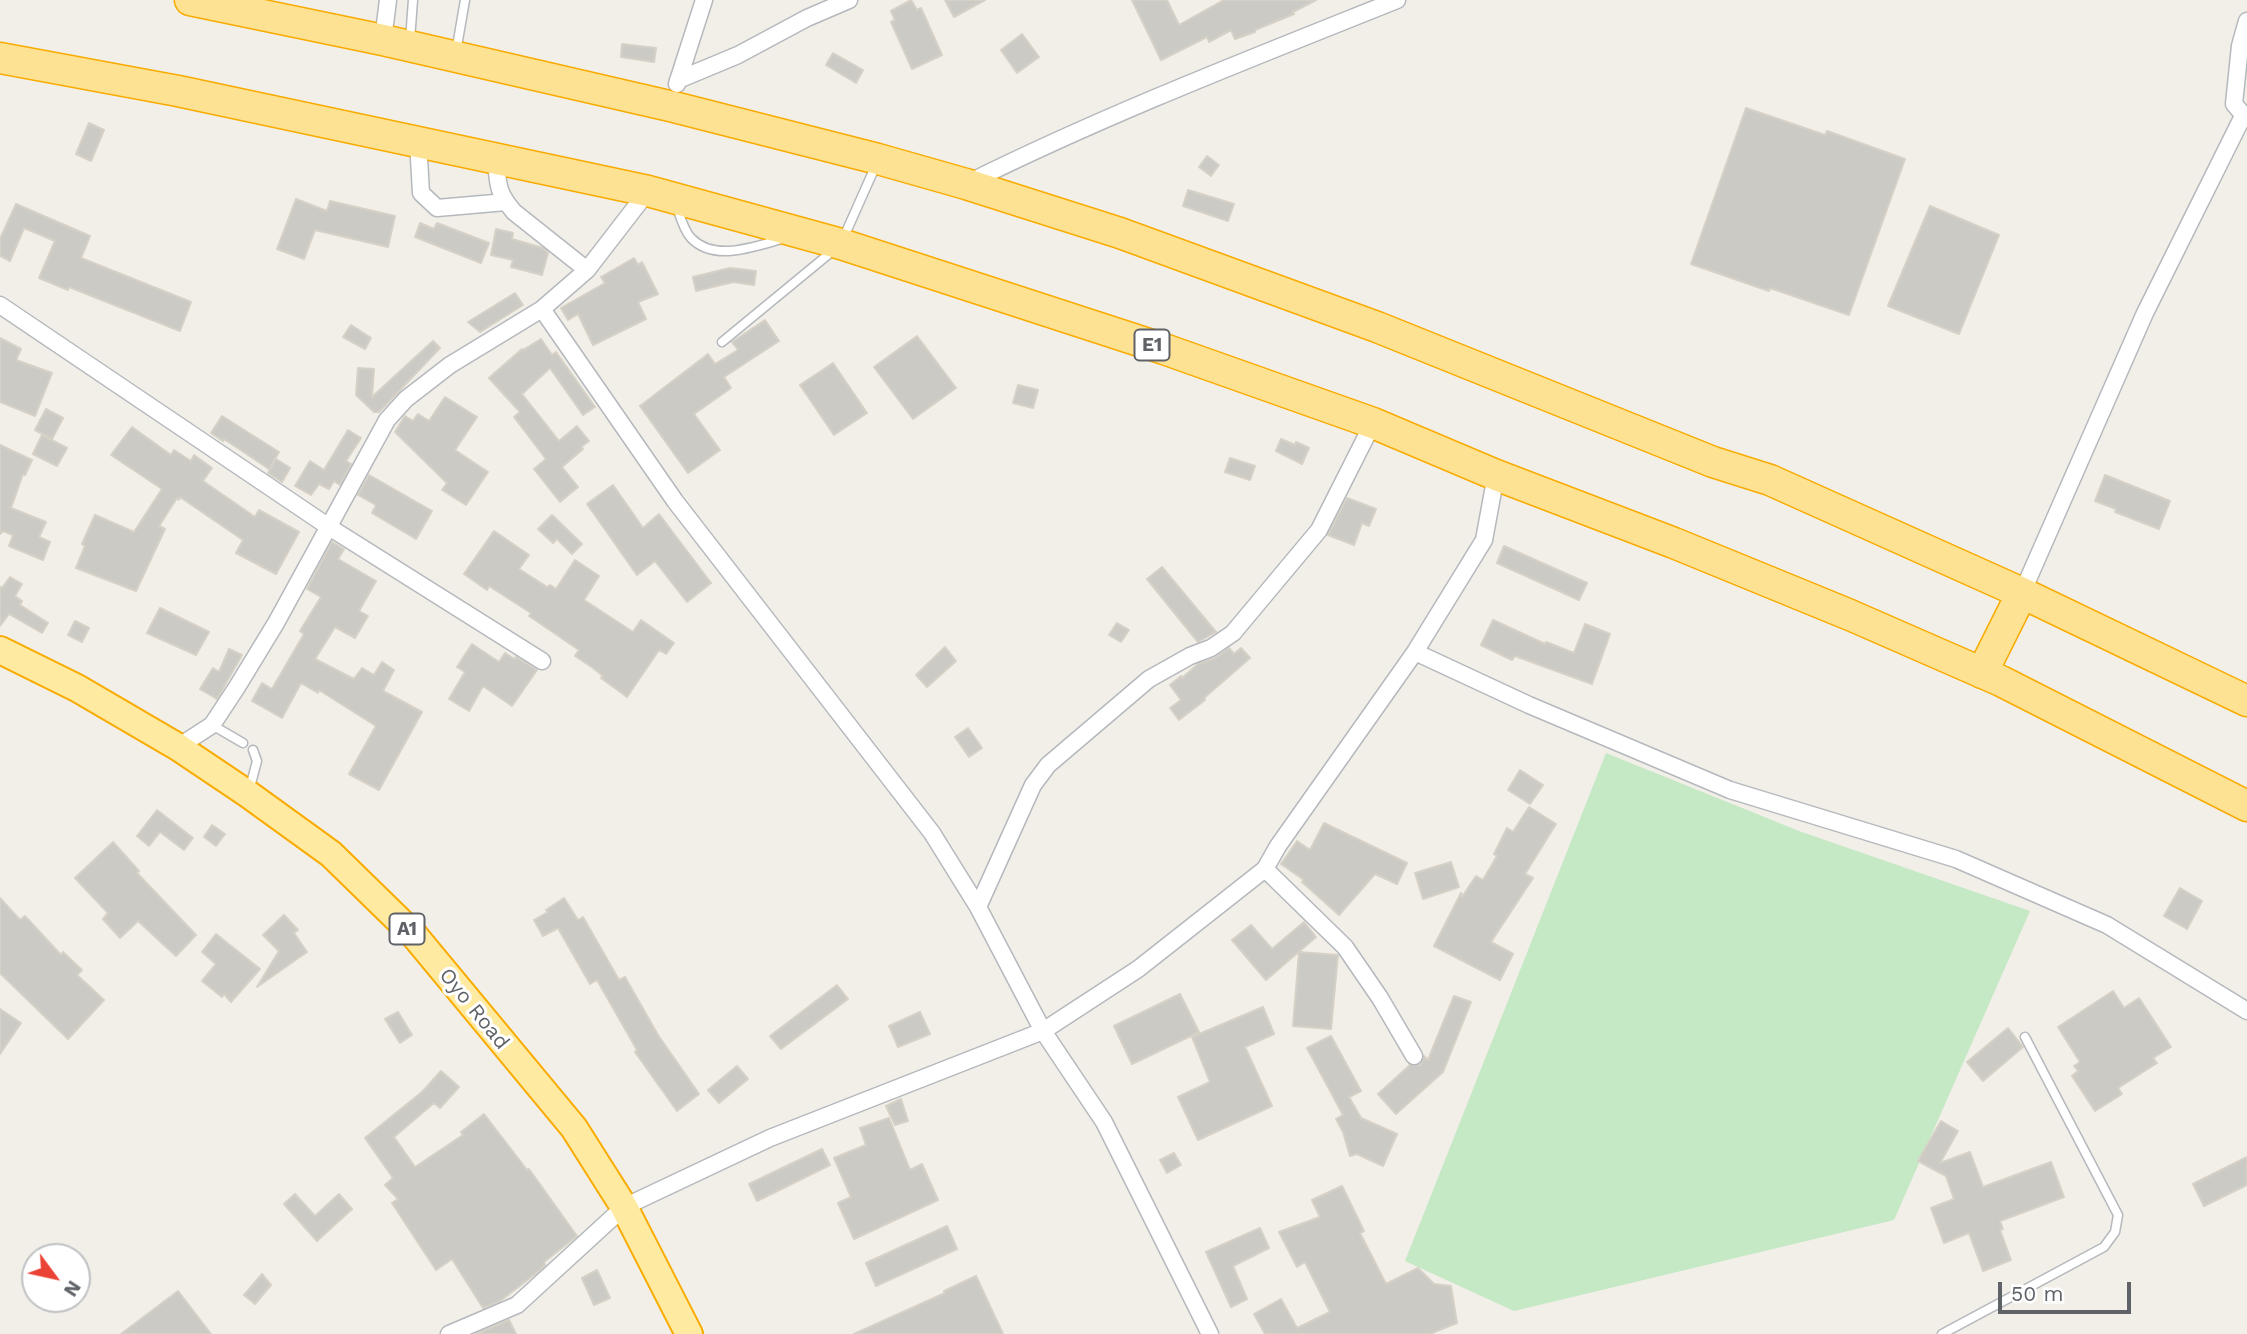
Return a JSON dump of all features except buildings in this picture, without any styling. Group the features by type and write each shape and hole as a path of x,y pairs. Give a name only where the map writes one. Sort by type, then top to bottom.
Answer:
{"highway":[{"path":"190,0 455,57 676,94 1119,233 1377,327 1713,462 1770,480 2022,593 2247,701"},
{"name":"E1","path":"0,58 178,91 661,195 841,244 1164,349 1373,422 1496,475 1712,558 1850,615 1982,673 2247,806"},
{"path":"1982,673 2022,593"},
{"name":"Oyo Road","path":"0,650 77,688 178,747 248,794 331,854 414,935 574,1128 624,1207 690,1334"}],"street":[{"path":"388,0 396,43"},
{"path":"676,94 704,0"},
{"path":"676,94 738,55 807,18 849,0"},
{"path":"966,184 1058,139 1397,0"},
{"path":"2022,593 2145,313 2245,118 2234,104 2240,46 2247,21"},
{"path":"418,141 421,193 437,208 506,202"},
{"path":"496,159 499,190 514,212 587,270"},
{"path":"178,747 212,725 276,623 387,420 406,400 450,365 542,309 587,270 661,195"},
{"path":"0,305 329,527 542,661"},
{"path":"542,309 675,501 932,833 978,907 1043,1031 1104,1122 1210,1334"},
{"path":"978,907 1033,785 1048,765 1149,679 1210,648 1233,633 1319,530 1373,422"},
{"path":"449,1334 516,1305 624,1207 770,1138 1043,1031 1138,969 1265,869 1278,846 1415,652 1484,540 1496,475"},
{"path":"1415,652 1529,705 1730,790 1956,859 2107,925 2247,1011"},
{"path":"1265,869 1345,947 1380,998 1414,1056"}],"lane":[{"path":"396,43 413,0"},
{"path":"455,57 465,0"},
{"path":"722,342 841,244 878,159"},
{"path":"661,195 689,236 708,250 731,251 801,233"},
{"path":"212,725 243,743"},
{"path":"248,794 257,761 253,750"},
{"path":"1942,1334 2104,1247 2115,1232 2118,1215 2025,1037"}],"green space":[{"path":"1606,753 1799,831 2030,911 1894,1220 1514,1311 1405,1261"}]}
